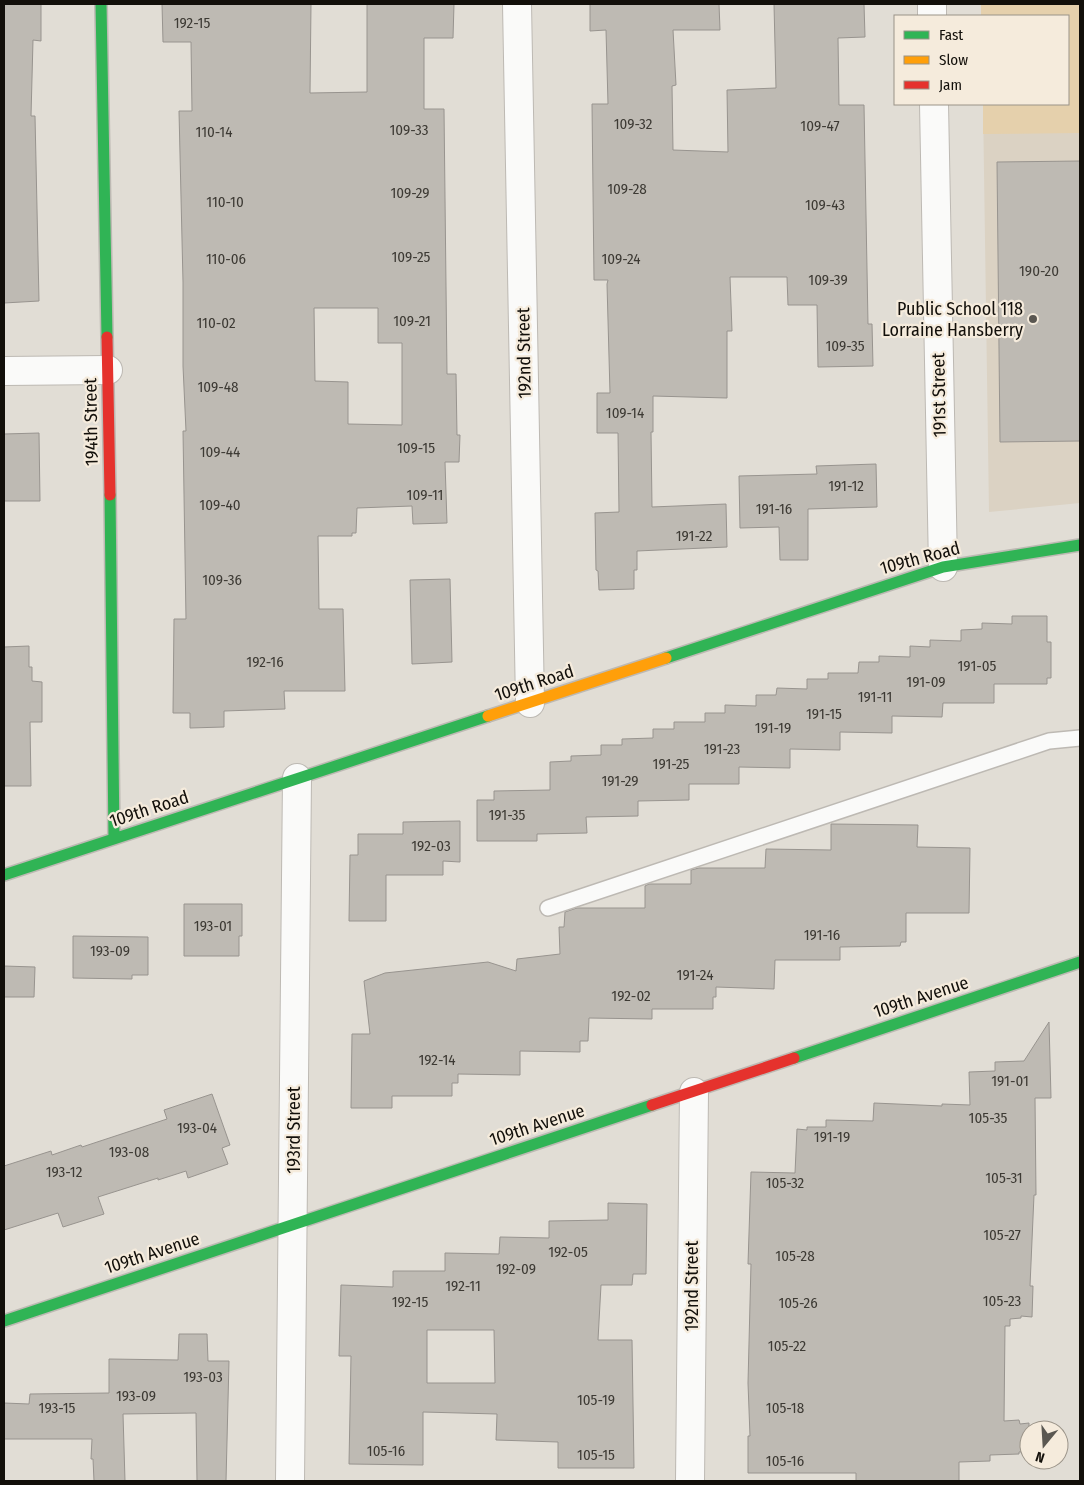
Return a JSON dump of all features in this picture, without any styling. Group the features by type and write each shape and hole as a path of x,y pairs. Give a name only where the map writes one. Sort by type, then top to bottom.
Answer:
{"street":[{"name":"194th Street","path":"101,4 114,839"},
{"name":"192nd Street","path":"517,4 530,702"},
{"name":"191st Street","path":"934,105 943,567"},
{"path":"4,371 108,370"},
{"name":"109th Road","path":"4,875 943,567 1080,545"},
{"name":"193rd Street","path":"290,1481 297,778"},
{"name":"109th Avenue","path":"4,1321 1080,962"},
{"name":"192nd Street","path":"690,1481 694,1092"}],"lane":[{"path":"548,908 1049,741 1080,738"}],"shaded area":[{"name":"Public School 118 Lorraine Hansberry","path":"981,4 1080,4 1080,503 989,512 983,105 1069,105 1069,15 981,15"},
{"path":"981,4 1080,4 1080,133 983,134 983,105 1069,105 1069,15 981,15"}],"building":[{"path":"4,4 41,4 41,41 33,40 31,116 35,116 39,301 4,303"},
{"path":"162,4 311,4 310,93 367,92 367,4 454,4 453,38 424,38 424,109 444,109 447,374 456,374 457,435 460,435 459,462 445,462 447,523 413,524 412,506 357,508 356,533 352,533 352,536 318,536 319,609 343,609 345,691 284,691 285,709 224,711 224,727 190,728 190,713 173,713 174,619 186,619 183,431 186,431 183,366 179,111 192,111 191,42 163,42","holes":["314,308 378,308 378,343 402,343 402,425 348,424 348,382 315,381"]},
{"path":"590,4 719,4 720,30 673,30 676,85 672,86 673,150 728,152 727,90 776,88 774,4 864,4 865,37 838,38 839,105 864,105 868,324 872,324 873,366 818,367 817,305 788,305 787,277 730,277 732,331 727,331 727,398 653,396 653,432 651,432 652,507 726,504 727,547 637,551 634,589 599,590 598,571 596,570 595,513 619,512 618,433 597,433 597,393 610,393 608,280 594,280 592,104 608,104 606,30 590,31"},
{"path":"1080,161 1080,441 1000,442 997,162"},
{"path":"39,433 40,501 4,501 4,434"},
{"path":"876,464 877,507 808,509 808,560 780,560 779,527 740,528 739,476 817,474 816,466"},
{"path":"450,579 452,662 412,664 410,580"},
{"path":"1012,616 1047,616 1047,642 1051,642 1051,678 1047,678 1047,684 994,684 994,703 943,703 942,717 892,716 892,733 840,732 840,750 790,749 790,768 739,767 739,784 689,784 689,800 638,801 638,816 586,817 587,833 537,834 537,841 477,841 477,800 494,800 494,791 550,790 550,762 571,761 571,756 601,755 601,745 622,745 622,739 653,738 653,729 674,729 674,722 705,722 705,713 725,713 725,705 756,706 756,695 776,695 777,688 807,689 807,679 828,679 828,673 858,673 859,662 879,662 879,656 910,657 910,646 930,647 930,640 961,641 961,630 982,629 982,623 1012,624"},
{"path":"29,646 29,667 32,667 32,681 42,682 42,722 30,722 31,786 4,786 4,647"},
{"path":"460,821 460,862 443,861 443,875 386,875 386,921 349,921 350,855 358,855 358,834 403,834 403,822"},
{"path":"831,824 918,825 917,847 970,848 969,913 906,913 906,942 901,942 900,946 840,947 840,960 775,960 774,989 716,987 716,997 713,997 713,1009 652,1009 652,1019 589,1018 588,1041 580,1041 580,1052 520,1051 520,1075 458,1074 458,1083 452,1083 452,1096 392,1096 392,1108 351,1108 352,1034 370,1034 364,981 385,973 488,962 516,971 517,959 560,954 559,927 564,927 565,912 577,908 645,908 645,886 649,884 691,884 691,870 699,868 765,868 766,849 831,850"},
{"path":"184,904 242,904 242,936 239,936 239,956 184,956"},
{"path":"73,936 148,937 148,975 132,975 132,979 73,978"},
{"path":"4,966 35,967 34,997 4,997"},
{"path":"1049,1022 1051,1098 1035,1098 1036,1195 1034,1195 1030,1286 1033,1286 1032,1317 1021,1316 1021,1318 1010,1319 1010,1326 1005,1326 1004,1421 1019,1420 1019,1454 990,1455 990,1461 959,1462 959,1481 856,1481 856,1473 748,1473 751,1264 748,1264 751,1172 795,1173 797,1129 807,1130 807,1127 826,1127 826,1120 873,1121 874,1103 942,1106 942,1104 970,1105 969,1072 995,1071 995,1062 1024,1061"},
{"path":"212,1094 230,1145 222,1148 228,1164 188,1178 186,1171 98,1197 104,1214 63,1227 58,1213 4,1230 4,1166 51,1151 52,1155 81,1145 82,1147 167,1119 164,1110"},
{"path":"608,1203 647,1204 646,1274 633,1274 632,1285 601,1285 598,1340 632,1340 634,1468 558,1468 558,1442 496,1440 497,1414 423,1412 423,1465 349,1464 351,1356 339,1356 341,1285 393,1287 393,1271 445,1271 445,1253 499,1254 500,1237 549,1238 549,1221 608,1220","holes":["427,1330 494,1330 495,1383 427,1383"]},
{"path":"179,1334 207,1334 208,1361 229,1361 226,1481 197,1481 196,1413 123,1414 125,1481 94,1481 93,1459 91,1459 92,1439 4,1439 4,1403 29,1404 30,1394 109,1393 109,1359 178,1360"}],"traffic: fast":[{"path":"101,4 107,337"},
{"path":"110,495 114,839"},
{"path":"666,658 943,567 1080,545"},
{"path":"4,875 488,716"},
{"path":"794,1058 1080,962"},
{"path":"4,1321 652,1105"}],"traffic: slow":[{"path":"488,716 666,658"}],"traffic: jam":[{"path":"107,337 110,495"},
{"path":"652,1105 794,1058"}],"place":[{"name":"Public School 118 Lorraine Hansberry","path":"1033,319"}]}
